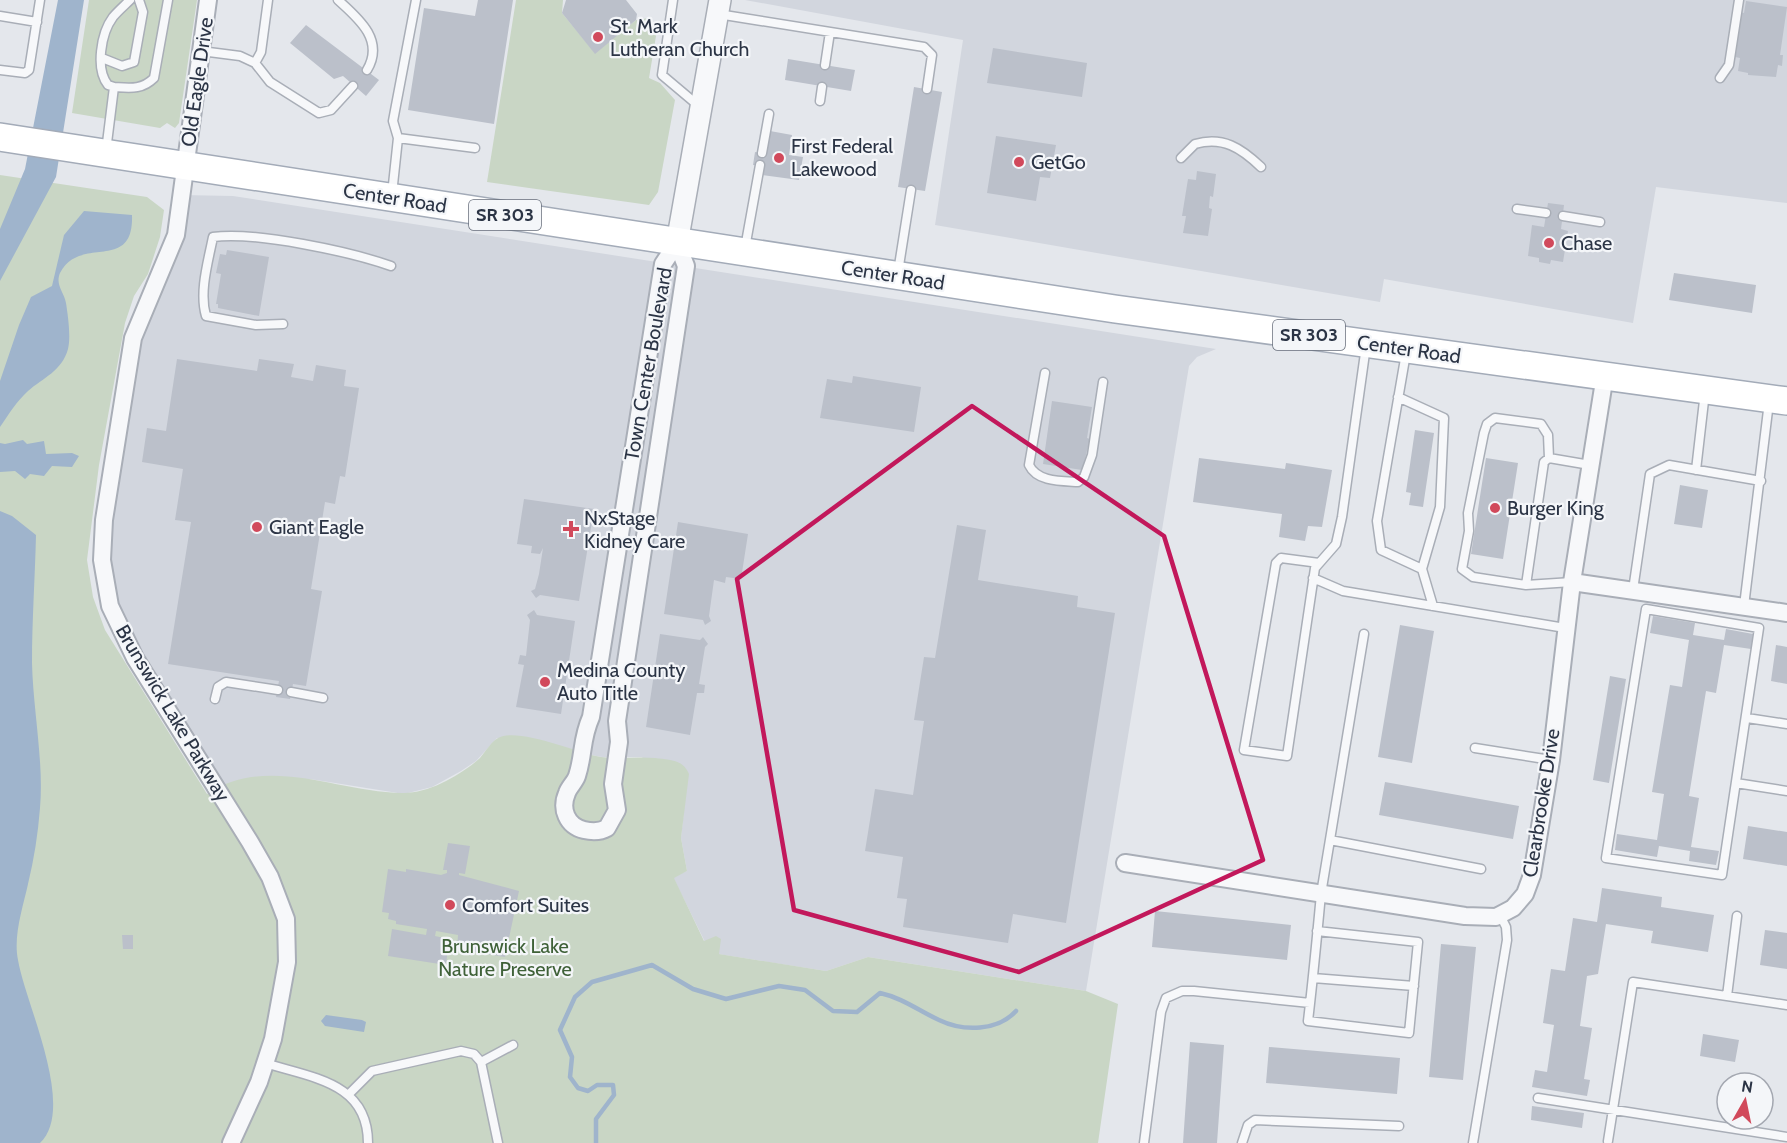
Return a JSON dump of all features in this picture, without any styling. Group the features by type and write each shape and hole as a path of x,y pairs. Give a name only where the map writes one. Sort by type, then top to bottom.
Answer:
{"main road":[{"name":"Center Road","path":"11,139 1115,309 1605,375 1705,391 1778,399"}],"street":[{"name":"Old Eagle Drive","path":"185,164 208,0"},
{"path":"677,243 719,7"},
{"name":"Brunswick Lake Parkway","path":"185,164 176,235 133,338 104,519 102,560 110,606 135,658 223,795 270,877 282,904 288,934 282,998 265,1063 231,1143"},
{"name":"Town Center Boulevard","path":"677,243 686,266 617,721 619,742 613,784 617,810 607,828 588,831 570,822 564,812 565,801 567,791 577,777 582,736 591,717 663,264 677,243"},
{"name":"Clearbrooke Drive","path":"1500,915 1513,908 1525,894 1532,875 1551,760 1565,628 1605,375"},
{"path":"1572,582 1787,613"},
{"path":"1125,863 1465,916 1496,917 1500,915"}],"lane":[{"path":"0,70 28,73 40,0"},
{"path":"130,0 112,18 104,38 102,58 104,81 108,86 136,88 147,85 154,78 168,0"},
{"path":"102,58 122,66 134,62 143,12 139,0"},
{"path":"255,63 261,52 268,0"},
{"path":"338,0 366,25 372,46 371,63 367,70"},
{"path":"391,197 398,138 393,122 416,0"},
{"path":"673,0 662,75 700,106"},
{"path":"1720,78 1729,65 1738,0"},
{"path":"719,7 830,32 924,47 932,55 927,89"},
{"path":"0,16 37,22"},
{"path":"825,65 830,32"},
{"path":"201,51 240,56 255,63 270,82 319,113 331,110 353,86"},
{"path":"106,152 114,87"},
{"path":"820,101 822,87"},
{"path":"762,153 769,114"},
{"path":"398,138 475,148"},
{"path":"1181,158 1195,144 1227,142 1236,146 1261,167"},
{"path":"745,253 760,165"},
{"path":"897,276 911,189"},
{"path":"1517,208 1546,213"},
{"path":"1563,216 1600,222"},
{"path":"283,324 256,325 206,316 203,306 204,288 213,237 233,236 275,241 362,256 391,266"},
{"path":"1319,563 1281,558 1276,563 1244,750 1287,756 1315,568 1336,544 1342,517 1367,343"},
{"path":"1407,349 1377,521 1381,550 1422,569"},
{"path":"1045,373 1029,465 1041,477 1059,481 1078,482 1089,467 1103,382"},
{"path":"1696,470 1705,391"},
{"path":"1398,397 1444,418 1440,507 1422,569 1433,606"},
{"path":"1744,606 1761,482 1778,399"},
{"path":"1549,458 1548,435 1541,424 1502,418 1495,418 1487,424 1468,513 1469,531 1462,569 1473,577 1526,585 1572,582"},
{"path":"1526,585 1544,462 1549,458 1590,465"},
{"path":"1633,590 1650,474 1669,465 1761,482"},
{"path":"1313,578 1344,591 1565,628"},
{"path":"1646,609 1759,628 1747,718 1722,875 1606,858 1646,609"},
{"path":"1317,931 1418,942 1409,1033 1308,1022 1312,978 1317,931 1321,894 1364,634"},
{"path":"215,699 218,687 226,682 278,690"},
{"path":"291,692 323,698"},
{"path":"1747,718 1787,724"},
{"path":"1475,748 1551,760"},
{"path":"1736,783 1787,791"},
{"path":"1330,840 1481,868"},
{"path":"1473,1143 1508,940 1506,927 1500,915"},
{"path":"1727,996 1737,916"},
{"path":"1312,978 1414,986"},
{"path":"1608,1141 1633,982 1787,1005"},
{"path":"1144,1143 1161,1012 1166,998 1171,994 1194,992 1310,1003"},
{"path":"481,1062 513,1045"},
{"path":"349,1094 372,1071 461,1051 474,1054 481,1062 498,1143"},
{"path":"265,1063 334,1084 349,1094 366,1120 368,1143"},
{"path":"1538,1098 1787,1137"},
{"path":"1242,1143 1248,1125 1255,1120 1399,1126"}],"highlighted area":[{"path":"972,406 1164,536 1263,860 1019,972 794,910 737,579"}],"shaded area":[{"path":"745,0 1787,0 1787,203 1656,187 1633,323 1384,279 1380,302 935,225 963,40"},
{"path":"181,195 233,196 1216,349 1197,357 1189,366 1086,991 868,957 826,971 718,954 705,942 673,877 687,871 681,838 684,810 642,757 602,757 497,738 476,761 461,771 432,787 404,794 310,779 217,786 110,606 104,520 133,338"}],"green space":[{"path":"89,0 197,0 179,123 175,128 167,123 160,128 72,113"},
{"path":"516,0 563,0 562,13 595,53 636,20 649,18 657,30 649,78 660,83 675,100 658,192 649,205 487,182"},
{"name":"Brunswick Lake Nature Preserve","path":"0,175 147,197 164,210 160,237 148,274 134,296 125,323 99,465 87,560 93,597 105,630 207,794 230,782 254,777 278,776 377,791 412,792 433,787 454,777 480,758 496,739 507,735 546,741 596,756 675,761 683,765 689,774 681,838 687,871 674,878 704,941 716,936 721,939 719,954 826,971 868,957 1086,991 1118,1004 1098,1143 0,1143"}],"water":[{"path":"58,0 84,0 56,177 0,281 0,229 25,169"},
{"path":"84,211 132,215 130,233 124,243 115,249 80,256 69,262 60,273 59,285 66,303 69,326 69,344 65,357 57,369 24,395 0,427 0,381 19,325 31,297 52,286 64,235"},
{"path":"23,440 27,444 44,441 46,454 72,453 79,456 72,467 52,466 44,476 30,474 25,479 15,471 0,472 0,443"},
{"path":"0,511 12,516 36,535 32,663 41,790 36,846 19,922 17,951 22,979 46,1054 51,1081 53,1106 50,1127 40,1143 0,1143"},
{"path":"326,1015 362,1020 366,1022 364,1032 325,1026 321,1021"}],"building":[{"path":"478,0 513,0 494,124 408,110 424,8 475,16"},
{"name":"St. Mark Lutheran Church","path":"566,0 626,0 637,14 636,20 595,54 562,13"},
{"path":"1746,1 1787,7 1780,55 1783,55 1782,66 1778,65 1776,77 1748,75 1748,73 1738,71 1740,58 1735,57 1737,48 1734,48 1740,12 1744,13"},
{"path":"306,25 379,80 366,96 343,76 334,79 290,43"},
{"path":"993,48 1087,63 1082,97 987,83"},
{"path":"788,59 855,70 851,91 785,80"},
{"path":"914,87 942,92 925,191 898,187"},
{"path":"770,131 792,135 789,155 803,157 799,180 762,175 764,166 753,165 755,152 766,154"},
{"path":"996,136 1056,145 1050,178 1040,177 1036,201 987,193"},
{"path":"1197,171 1216,174 1213,197 1210,196 1209,208 1212,209 1208,236 1183,233 1186,216 1182,216 1188,179 1196,180"},
{"path":"1548,203 1564,205 1561,229 1568,231 1563,262 1551,260 1550,264 1539,262 1539,258 1528,256 1532,225 1544,227"},
{"path":"227,250 269,257 259,316 218,308 216,304 221,274 216,273 220,254 226,255"},
{"path":"1674,273 1756,285 1752,313 1669,300"},
{"path":"177,359 257,371 259,359 294,364 291,377 313,381 316,365 346,370 344,386 359,388 345,477 340,476 335,504 325,502 311,589 322,591 306,686 293,684 290,699 276,697 279,681 168,664 191,522 175,520 183,469 142,462 147,428 166,431"},
{"path":"853,376 921,387 914,432 820,418 827,379 852,383"},
{"path":"1052,401 1092,407 1087,438 1090,439 1082,470 1043,464"},
{"path":"1415,430 1434,433 1423,507 1409,505 1411,493 1406,492"},
{"path":"1199,458 1285,469 1286,463 1332,470 1322,527 1308,526 1305,541 1279,537 1282,514 1193,502"},
{"name":"Burger King","path":"1486,458 1518,463 1503,559 1471,554"},
{"path":"1680,485 1708,490 1702,528 1674,524"},
{"path":"524,499 594,509 579,601 540,595 536,598 531,591 535,589 543,548 540,554 531,553 532,546 517,544"},
{"path":"678,522 748,534 741,579 726,577 725,583 714,580 709,616 711,621 705,625 703,620 664,614"},
{"path":"957,525 986,530 978,580 1078,596 1077,607 1115,613 1066,923 1013,914 1008,943 903,927 907,899 897,898 903,857 865,851 875,789 913,795 924,721 914,720 924,657 935,658"},
{"path":"534,610 537,615 575,621 561,714 516,707 524,665 518,664 520,655 526,656 530,620 527,615"},
{"path":"1653,616 1695,623 1693,635 1724,640 1726,629 1753,634 1751,649 1724,645 1716,693 1706,691 1689,796 1699,798 1691,847 1719,851 1716,865 1689,861 1690,851 1659,846 1657,857 1615,850 1617,834 1657,840 1664,794 1652,792 1670,685 1682,687 1689,640 1650,633"},
{"path":"1400,625 1434,631 1412,763 1378,757"},
{"path":"660,634 700,640 703,637 708,644 705,647 699,684 705,685 704,693 697,693 690,735 646,727"},
{"path":"1776,645 1787,647 1787,684 1771,681"},
{"path":"1610,676 1626,679 1609,783 1593,780"},
{"path":"1385,782 1519,806 1513,839 1379,815"},
{"path":"1748,826 1787,832 1787,866 1743,859"},
{"name":"Comfort Suites","path":"448,843 470,846 465,874 459,873 459,875 519,891 505,957 457,949 458,935 436,931 435,936 449,939 446,965 388,956 392,929 426,935 427,929 396,924 396,921 388,919 389,913 382,912 388,869 406,872 406,869 441,875 447,873 447,870 443,870"},
{"path":"1602,888 1662,897 1661,907 1714,915 1708,952 1651,943 1653,931 1606,924 1598,974 1587,976 1580,1026 1592,1028 1584,1079 1590,1080 1587,1096 1532,1087 1535,1070 1547,1072 1554,1025 1543,1023 1551,969 1565,971 1573,918 1597,922"},
{"path":"1155,911 1291,925 1287,960 1152,947"},
{"path":"1765,930 1787,933 1787,969 1760,965"},
{"path":"122,935 133,935 133,949 123,949"},
{"path":"1441,944 1476,947 1463,1080 1429,1077"},
{"path":"1703,1034 1739,1040 1735,1062 1700,1056"},
{"path":"1190,1042 1224,1045 1217,1143 1183,1143"},
{"path":"1269,1047 1400,1058 1397,1094 1266,1083"},
{"path":"1532,1106 1584,1113 1582,1128 1531,1120"}],"waterway":[{"path":"596,1143 596,1119 614,1095 613,1085 597,1085 588,1091 578,1088 570,1077 572,1057 560,1030 575,997 592,982 652,965 693,989 726,999 779,986 805,990 833,1011 857,1012 880,993 904,1001 949,1024 970,1028 1000,1023 1016,1011"}],"place":[{"name":"St. Mark Lutheran Church","path":"598,37"},
{"name":"First Federal Lakewood","path":"779,158"},
{"name":"GetGo","path":"1019,162"},
{"name":"Chase","path":"1549,243"},
{"name":"Burger King","path":"1495,508"},
{"name":"Giant Eagle","path":"257,527"},
{"name":"NxStage Kidney Care","path":"571,529"},
{"name":"Medina County Auto Title","path":"545,682"},
{"name":"Comfort Suites","path":"450,905"}]}
